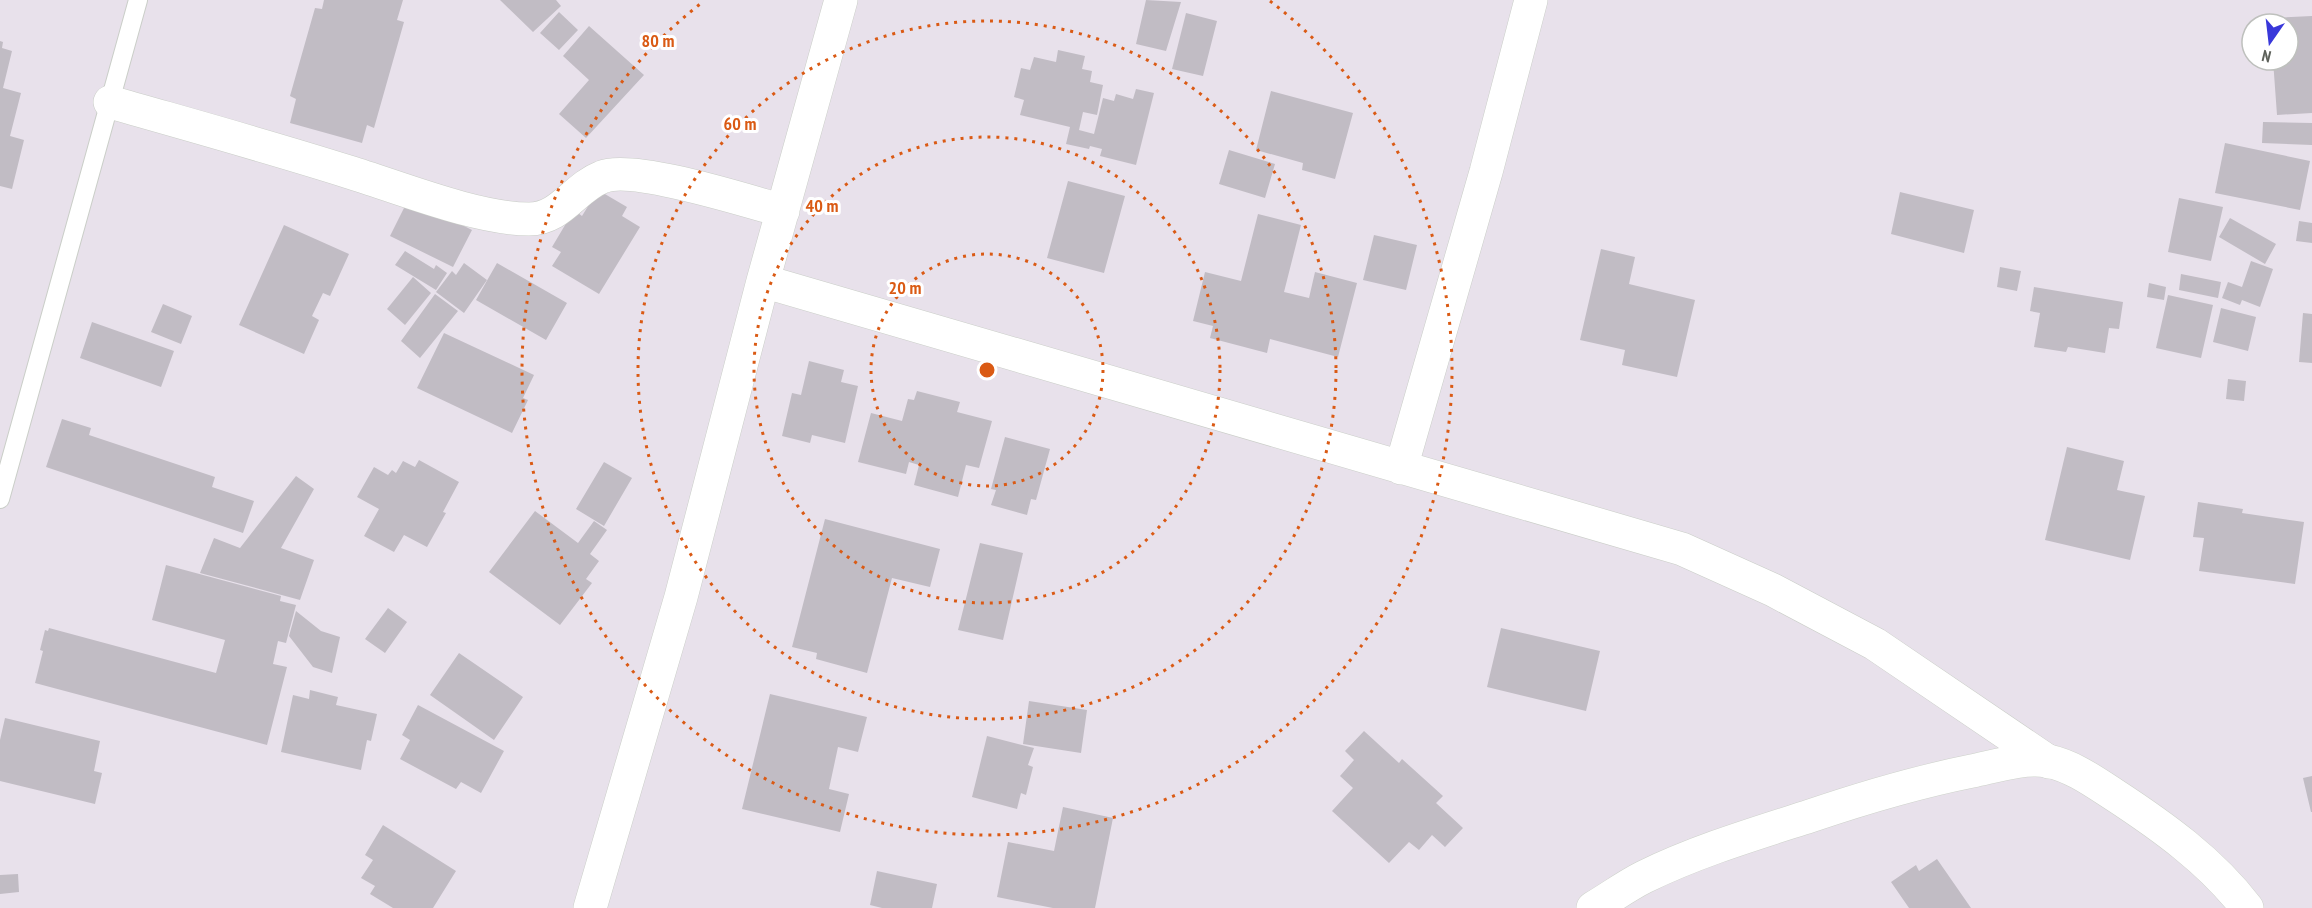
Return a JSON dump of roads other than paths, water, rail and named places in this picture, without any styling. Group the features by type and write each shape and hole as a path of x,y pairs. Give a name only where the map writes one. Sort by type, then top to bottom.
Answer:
{"street":[{"path":"590,908 681,597 763,281 841,0"},
{"path":"1401,468 1486,172 1531,0"},
{"path":"110,102 498,216 530,219 550,216 581,190 603,176 627,173 783,211"},
{"path":"763,281 1682,549 1773,590 1875,644 2049,762"},
{"path":"1593,908 1642,878 1696,854 1769,828 1880,793 2028,760 2049,762 2074,770 2147,816 2201,858 2231,887 2247,908"}],"lane":[{"path":"0,499 138,0"}]}
